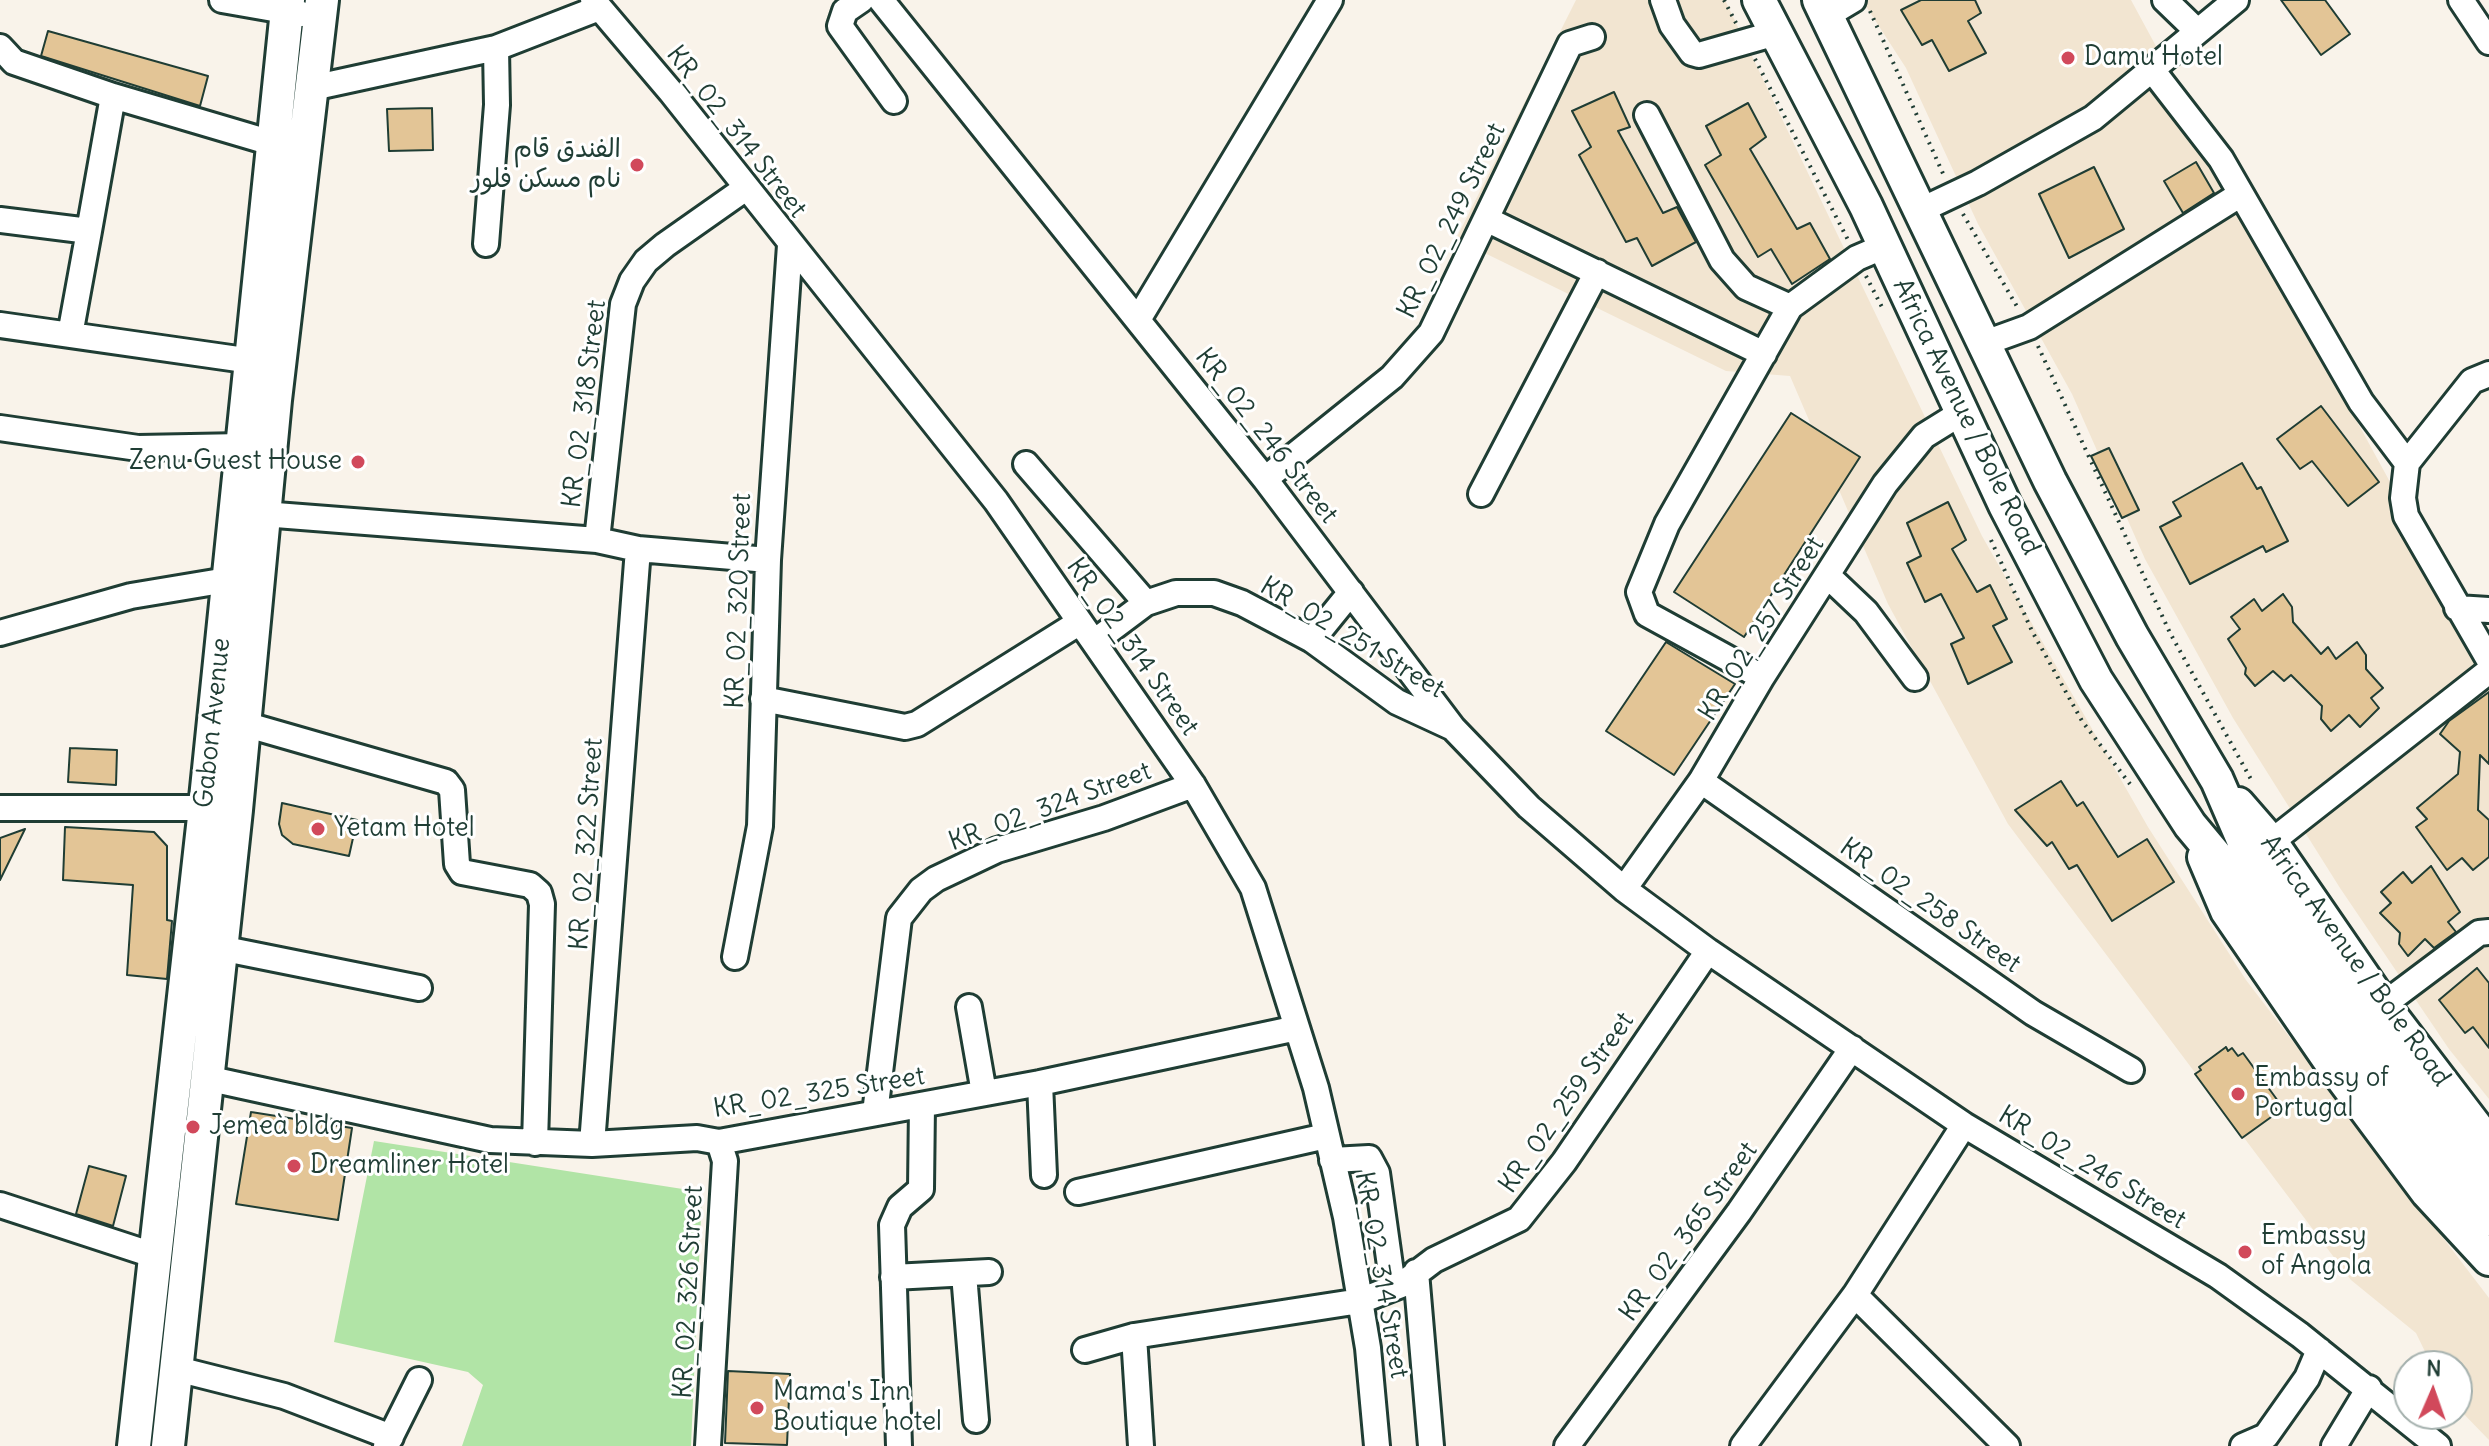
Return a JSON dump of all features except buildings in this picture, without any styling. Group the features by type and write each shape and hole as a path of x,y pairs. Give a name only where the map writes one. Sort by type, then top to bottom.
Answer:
{"main road":[{"name":"Africa Avenue / Bole Road","path":"1759,0 1885,246 1961,413 2096,680 2190,825 2251,898 2342,1035 2489,1219"},
{"name":"Africa Avenue / Bole Road","path":"1833,5 1982,344 2125,623 2217,780 2260,879 2489,1181"},
{"name":"Gabon Avenue","path":"135,1431 205,808 227,580 250,513 243,446 287,6"},
{"name":"Gabon Avenue","path":"170,1433 244,724 250,513 321,8"},
{"name":"Africa Avenue / Bole Road","path":"2217,780 2271,842 2383,1005 2489,1144"},
{"name":"Africa Avenue / Bole Road","path":"2190,825 2227,911 2334,1067 2427,1192 2489,1259"},
{"path":"135,1431 170,1433"}],"street":[{"path":"222,0 321,8"},
{"path":"861,0 845,11 840,26 894,101"},
{"name":"KR_02_246 Street","path":"881,0 1139,318 1453,728 1529,807 1624,889 1708,951 1964,1125 2218,1276 2369,1388 2438,1446"},
{"path":"1139,318 1330,0"},
{"path":"1663,0 1672,25 1692,53 1699,55 1776,33"},
{"path":"2165,0 2196,30"},
{"path":"1921,210 2093,118 2236,0"},
{"path":"2461,0 2489,42"},
{"path":"312,88 496,48 596,4"},
{"name":"KR_02_314 Street","path":"596,4 671,92 996,501 1193,785 1253,888 1297,1028 1329,1148 1360,1301 1369,1444"},
{"name":"KR_02_249 Street","path":"1265,479 1392,377 1431,333 1570,44 1592,37"},
{"path":"0,47 14,62 113,96 272,143"},
{"path":"486,244 497,105 496,48"},
{"path":"2153,71 2207,139 2361,402 2407,463"},
{"path":"70,335 113,96"},
{"path":"1647,115 1722,260 1746,287 1790,307"},
{"name":"KR_02_318 Street","path":"597,540 623,304 632,281 646,261 665,245 746,188"},
{"path":"1982,344 2029,327 2241,194"},
{"path":"1486,219 1764,354"},
{"path":"0,220 89,231"},
{"name":"KR_02_320 Street","path":"735,957 760,826 768,560 790,245"},
{"path":"1762,677 1647,614 1639,592 1667,524 1790,307 1857,258 1885,246"},
{"path":"1481,494 1597,272"},
{"path":"0,325 252,361"},
{"path":"2489,374 2472,381 2407,463 2403,484 2406,516 2489,660"},
{"name":"KR_02_257 Street","path":"1624,889 1701,781 1762,677 1885,484 1924,436 1961,413"},
{"path":"0,428 138,448 243,446"},
{"path":"1026,464 1146,603"},
{"path":"250,513 597,540 638,549 768,560"},
{"name":"KR_02_322 Street","path":"592,1144 638,549"},
{"path":"1828,576 1866,612 1915,678"},
{"path":"0,633 131,596 227,580"},
{"path":"1312,640 1351,592"},
{"name":"KR_02_251 Street","path":"1094,642 1146,603 1176,593 1214,593 1242,603 1312,640 1397,702 1453,728"},
{"path":"2457,608 2489,610"},
{"path":"763,699 905,727 917,724 1080,622"},
{"path":"2271,842 2489,671"},
{"path":"244,724 446,782 452,790 457,864 462,872 530,885 539,893 542,904 535,1143"},
{"name":"KR_02_258 Street","path":"1701,781 2033,1013 2131,1070"},
{"name":"KR_02_324 Street","path":"875,1113 899,918 921,890 950,872 997,850 1104,818 1193,785"},
{"path":"0,808 205,808"},
{"path":"2383,1005 2472,938 2489,932"},
{"path":"220,948 419,988"},
{"name":"KR_02_259 Street","path":"1085,1350 1134,1336 1360,1301 1393,1287 1519,1219 1564,1162 1708,951"},
{"path":"969,1007 984,1093"},
{"name":"KR_02_325 Street","path":"206,1078 490,1140 592,1144 697,1138 719,1142 1040,1083 1297,1028"},
{"name":"KR_02_365 Street","path":"1567,1446 1739,1212 1852,1048"},
{"path":"1040,1083 1044,1175"},
{"path":"899,1446 894,1215 916,1196 923,1178 922,1105"},
{"path":"1743,1446 1855,1295 1964,1125"},
{"name":"KR_02_326 Street","path":"708,1446 725,1161 719,1142"},
{"path":"1078,1192 1329,1148 1369,1158 1377,1173 1393,1287"},
{"path":"0,1205 153,1255"},
{"path":"893,1277 989,1272"},
{"path":"1416,1272 1431,1446"},
{"path":"964,1274 976,1420"},
{"path":"1855,1295 2007,1446"},
{"path":"1134,1336 1141,1446"},
{"path":"2243,1446 2266,1436 2307,1378 2319,1350"},
{"path":"177,1369 284,1396 389,1441 419,1380"},
{"path":"2334,1446 2341,1429 2369,1388"}],"path":[{"path":"1865,0 1952,195 2029,327 2170,633 2259,795"}],"shaded area":[{"path":"1576,0 1725,0 1982,536 2148,827 2246,980 2489,1298 2489,1440 2473,1424 2473,1350 2424,1350 2416,1333 2351,1280 2008,824 1888,604 1790,376 1726,371 1456,239"},
{"path":"1862,0 2131,0 2157,48 2157,55 2489,657 2489,1099 2449,1049 2340,888 2233,718 2145,559 2072,394 1978,224 1906,68"}],"green space":[{"path":"374,1141 702,1192 691,1446 462,1446 483,1385 468,1372 334,1342"}],"place":[{"name":"Damu Hotel","path":"2068,58"},
{"name":"الفندق قام نام مسكن فلور","path":"637,165"},
{"name":"Zenu Guest House","path":"358,462"},
{"name":"Yetam Hotel","path":"318,829"},
{"name":"Embassy of Portugal","path":"2238,1094"},
{"name":"Jemeà bldg","path":"193,1127"},
{"name":"Dreamliner Hotel","path":"294,1166"},
{"name":"Embassy of Angola","path":"2245,1252"},
{"name":"Mama's Inn Boutique hotel","path":"757,1408"}]}
